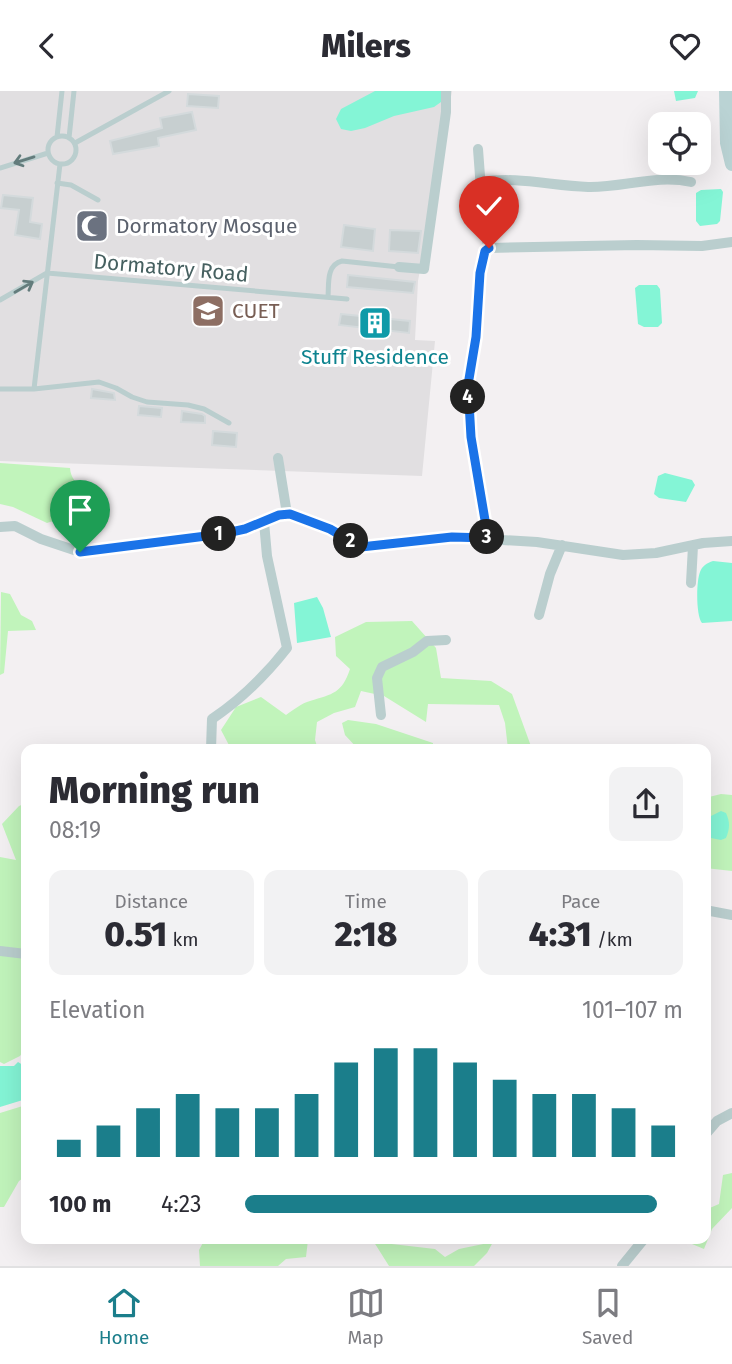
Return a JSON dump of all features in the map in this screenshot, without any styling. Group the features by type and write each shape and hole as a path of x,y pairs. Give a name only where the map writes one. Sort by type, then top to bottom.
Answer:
{"main road":[{"path":"726,91 727,143 732,164"}],"street":[{"path":"398,267 424,269 446,112 446,91"},
{"path":"478,149 484,230 489,248"},
{"path":"481,182 501,179 590,187 666,179 691,182"},
{"path":"488,538 471,437 468,385 476,337 480,273 485,251 489,248 702,246 732,242"},
{"path":"278,458 287,514"},
{"path":"0,527 15,526 59,546 89,552 222,534 287,514 306,518 361,547 452,537 488,538 562,545 623,555 656,553 732,541"},
{"path":"211,744 212,719 240,700 270,670 287,647 267,556 264,522"},
{"path":"539,615 550,574 562,545"},
{"path":"691,583 693,546"},
{"path":"382,715 377,678 382,667 413,652 427,641 446,640"},
{"path":"711,911 732,915"},
{"path":"0,951 21,953"},
{"path":"711,1128 717,1121 732,1113"},
{"path":"622,1266 640,1244"}],"lane":[{"path":"62,91 57,137 49,145 48,153 52,160 60,165 69,163 75,157 75,143"},
{"path":"69,138 74,91"},
{"path":"75,143 169,91"},
{"path":"57,137 69,138 75,143"},
{"path":"0,168 48,153"},
{"path":"34,389 60,165"},
{"path":"57,183 71,185 98,200"},
{"path":"328,297 331,268 335,263 342,261 398,267"},
{"path":"0,300 47,273"},
{"name":"Dormatory Road","path":"47,273 347,299"},
{"path":"0,389 34,389 99,382 140,400 204,409 229,423"}],"shaded area":[{"name":"CUET","path":"0,91 452,91 418,281 415,340 435,341 422,476 0,461"},
{"path":"375,91 444,91 441,102 434,107 394,116 365,128 351,131 341,129 336,119 341,109"},
{"path":"674,91 698,91 695,98 676,101"},
{"path":"721,189 720,221 717,224 700,226 696,221 696,193 701,190"},
{"path":"639,285 657,285 660,289 662,323 658,327 638,324 635,288"},
{"path":"0,463 70,468 76,482 95,500 99,508 102,518 101,531 84,535 53,521 47,523 0,504"},
{"path":"665,473 692,480 695,485 686,502 659,498 654,494 658,476"},
{"path":"713,561 732,563 732,621 702,623 697,591 699,577 703,566"},
{"path":"1,592 10,594 21,615 32,621 36,630 8,631 4,673 0,675"},
{"path":"317,597 331,637 297,643 294,603"},
{"path":"412,621 436,648 441,678 491,681 512,694 530,744 507,744 499,705 428,704 426,722 384,696 361,691 355,707 334,713 317,722 316,744 228,744 221,730 236,707 261,697 286,715 304,703 340,688 350,669 336,656 335,637 366,622"},
{"path":"348,720 376,724 433,744 353,744 345,735 342,723"},
{"path":"732,795 732,871 711,869 711,796"},
{"path":"21,805 21,1054 4,1064 0,1062 0,857 16,860 2,824"},
{"path":"721,811 726,813 729,825 726,838 711,838 711,816"},
{"path":"18,1062 21,1064 21,1101 0,1107 0,1066 14,1066"},
{"path":"21,1107 21,1180 4,1207 0,1207 0,1113"},
{"path":"732,1173 732,1208 711,1232 711,1207 719,1204 723,1175"},
{"path":"202,1244 308,1244 306,1257 286,1259 278,1266 200,1266 199,1250"},
{"path":"375,1244 435,1249 445,1257 459,1249 492,1244 474,1266 389,1266"},
{"path":"692,1244 706,1244 704,1249"}],"building":[{"path":"188,94 219,96 218,108 187,106"},
{"path":"192,112 196,130 158,138 159,146 113,154 110,141 162,128 160,118"},
{"path":"3,195 33,198 30,222 42,224 40,239 15,235 19,210 1,208"},
{"name":"Dormatory Mosque","path":"82,215 103,218 101,236 80,234"},
{"path":"344,225 375,229 373,251 341,247"},
{"path":"390,230 421,231 418,253 389,251"},
{"name":"Stuff Residence","path":"348,275 415,282 413,293 347,287"},
{"name":"Stuff Residence","path":"341,314 410,321 409,333 339,325"},
{"path":"92,389 114,393 115,400 91,398"},
{"path":"139,406 162,408 161,417 138,415"},
{"path":"182,411 202,414 205,416 205,423 181,422"},
{"path":"213,431 237,433 236,447 212,445"}],"place":[{"name":"Dormatory Mosque","path":"92,226"},
{"name":"CUET","path":"208,311"},
{"name":"Stuff Residence","path":"375,323"}],"route":[{"path":"80,552 222,534 245,529 279,515 290,514 330,529 361,547 396,545 430,538 488,538 471,437 468,385 476,337 480,273 485,251 489,248"}]}
